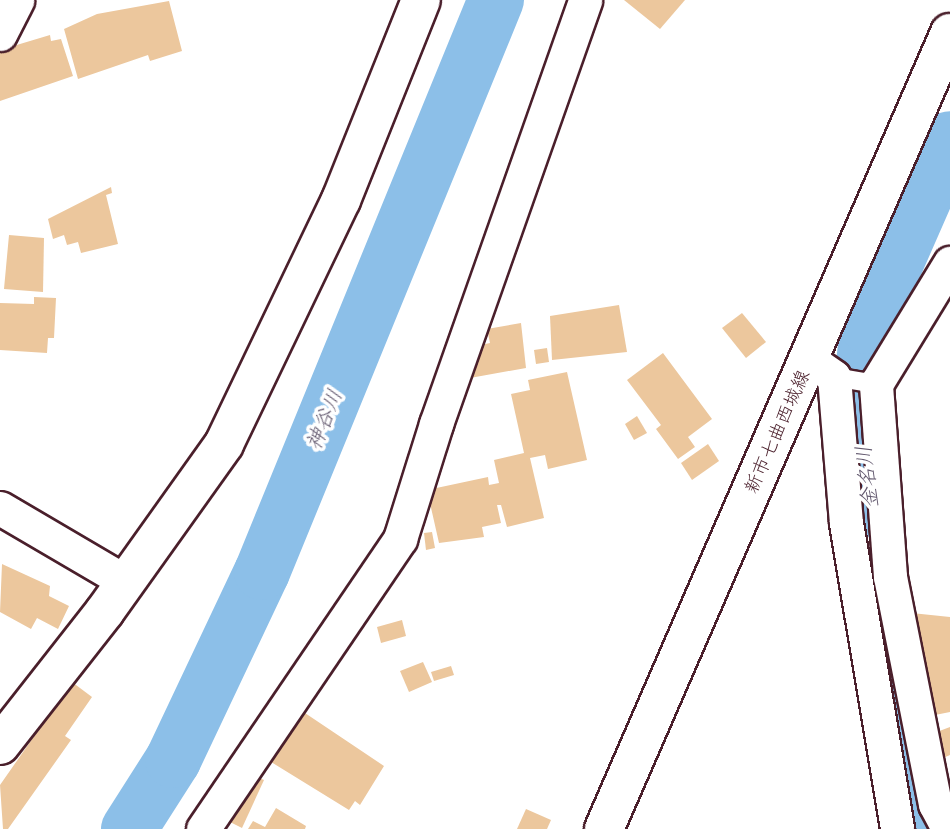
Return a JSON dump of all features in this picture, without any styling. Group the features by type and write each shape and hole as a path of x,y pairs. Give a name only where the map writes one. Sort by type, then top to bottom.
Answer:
{"main road":[{"path":"0,745 126,582 224,444 341,200 421,0"},
{"name":"新市七曲西城線","path":"604,829 848,376 950,33"}],"street":[{"path":"0,34 17,0"},
{"path":"203,829 400,539 436,424 585,0"},
{"path":"897,829 846,523 848,376 950,263"},
{"path":"848,376 935,804 945,823"},
{"path":"0,508 126,582"}],"building":[{"path":"624,0 685,0 660,29"},
{"path":"169,1 182,51 150,61 148,55 78,79 64,29 97,14"},
{"path":"50,35 51,41 61,39 73,76 0,101 0,50"},
{"path":"111,187 112,193 106,195 118,244 81,253 78,242 67,245 64,235 53,239 48,219"},
{"path":"9,235 44,238 43,292 4,289"},
{"path":"34,297 56,298 54,338 48,338 47,353 0,350 0,303 34,304"},
{"path":"619,305 627,352 552,360 550,316"},
{"path":"742,313 766,342 746,358 722,328"},
{"path":"521,323 526,368 470,378 476,346 490,343 487,329"},
{"path":"547,348 549,362 536,364 534,350"},
{"path":"663,353 712,419 688,437 695,447 678,459 656,429 661,425 627,380"},
{"path":"567,372 587,460 548,469 545,455 530,458 544,518 507,527 501,505 497,505 501,523 482,527 484,537 439,543 427,490 488,477 489,485 499,483 494,460 524,453 511,394 530,390 528,380"},
{"path":"637,416 647,433 634,440 625,424"},
{"path":"708,444 719,461 692,480 681,463"},
{"path":"432,532 435,548 426,550 424,533"},
{"path":"2,564 50,586 49,596 69,606 58,629 37,618 31,629 0,612"},
{"path":"902,612 950,617 950,712 925,717"},
{"path":"402,620 406,636 381,643 377,627"},
{"path":"423,662 432,682 409,692 400,671"},
{"path":"451,666 454,675 434,681 431,672"},
{"path":"72,682 92,697 65,736 71,740 8,829 3,829 0,785"},
{"path":"302,711 384,766 360,805 355,801 349,810 263,757"},
{"path":"950,727 950,755 936,761 926,736"},
{"path":"252,775 264,780 242,828 230,822"},
{"path":"276,808 306,826 305,829 248,829 253,821 265,827"},
{"path":"526,809 551,820 547,829 517,829"}],"waterway":[{"name":"神谷川","path":"129,829 173,760 262,572 496,0"},
{"name":"金名川","path":"871,509 860,400 868,326 950,139"},
{"name":"金名川","path":"897,679 920,829"}]}
